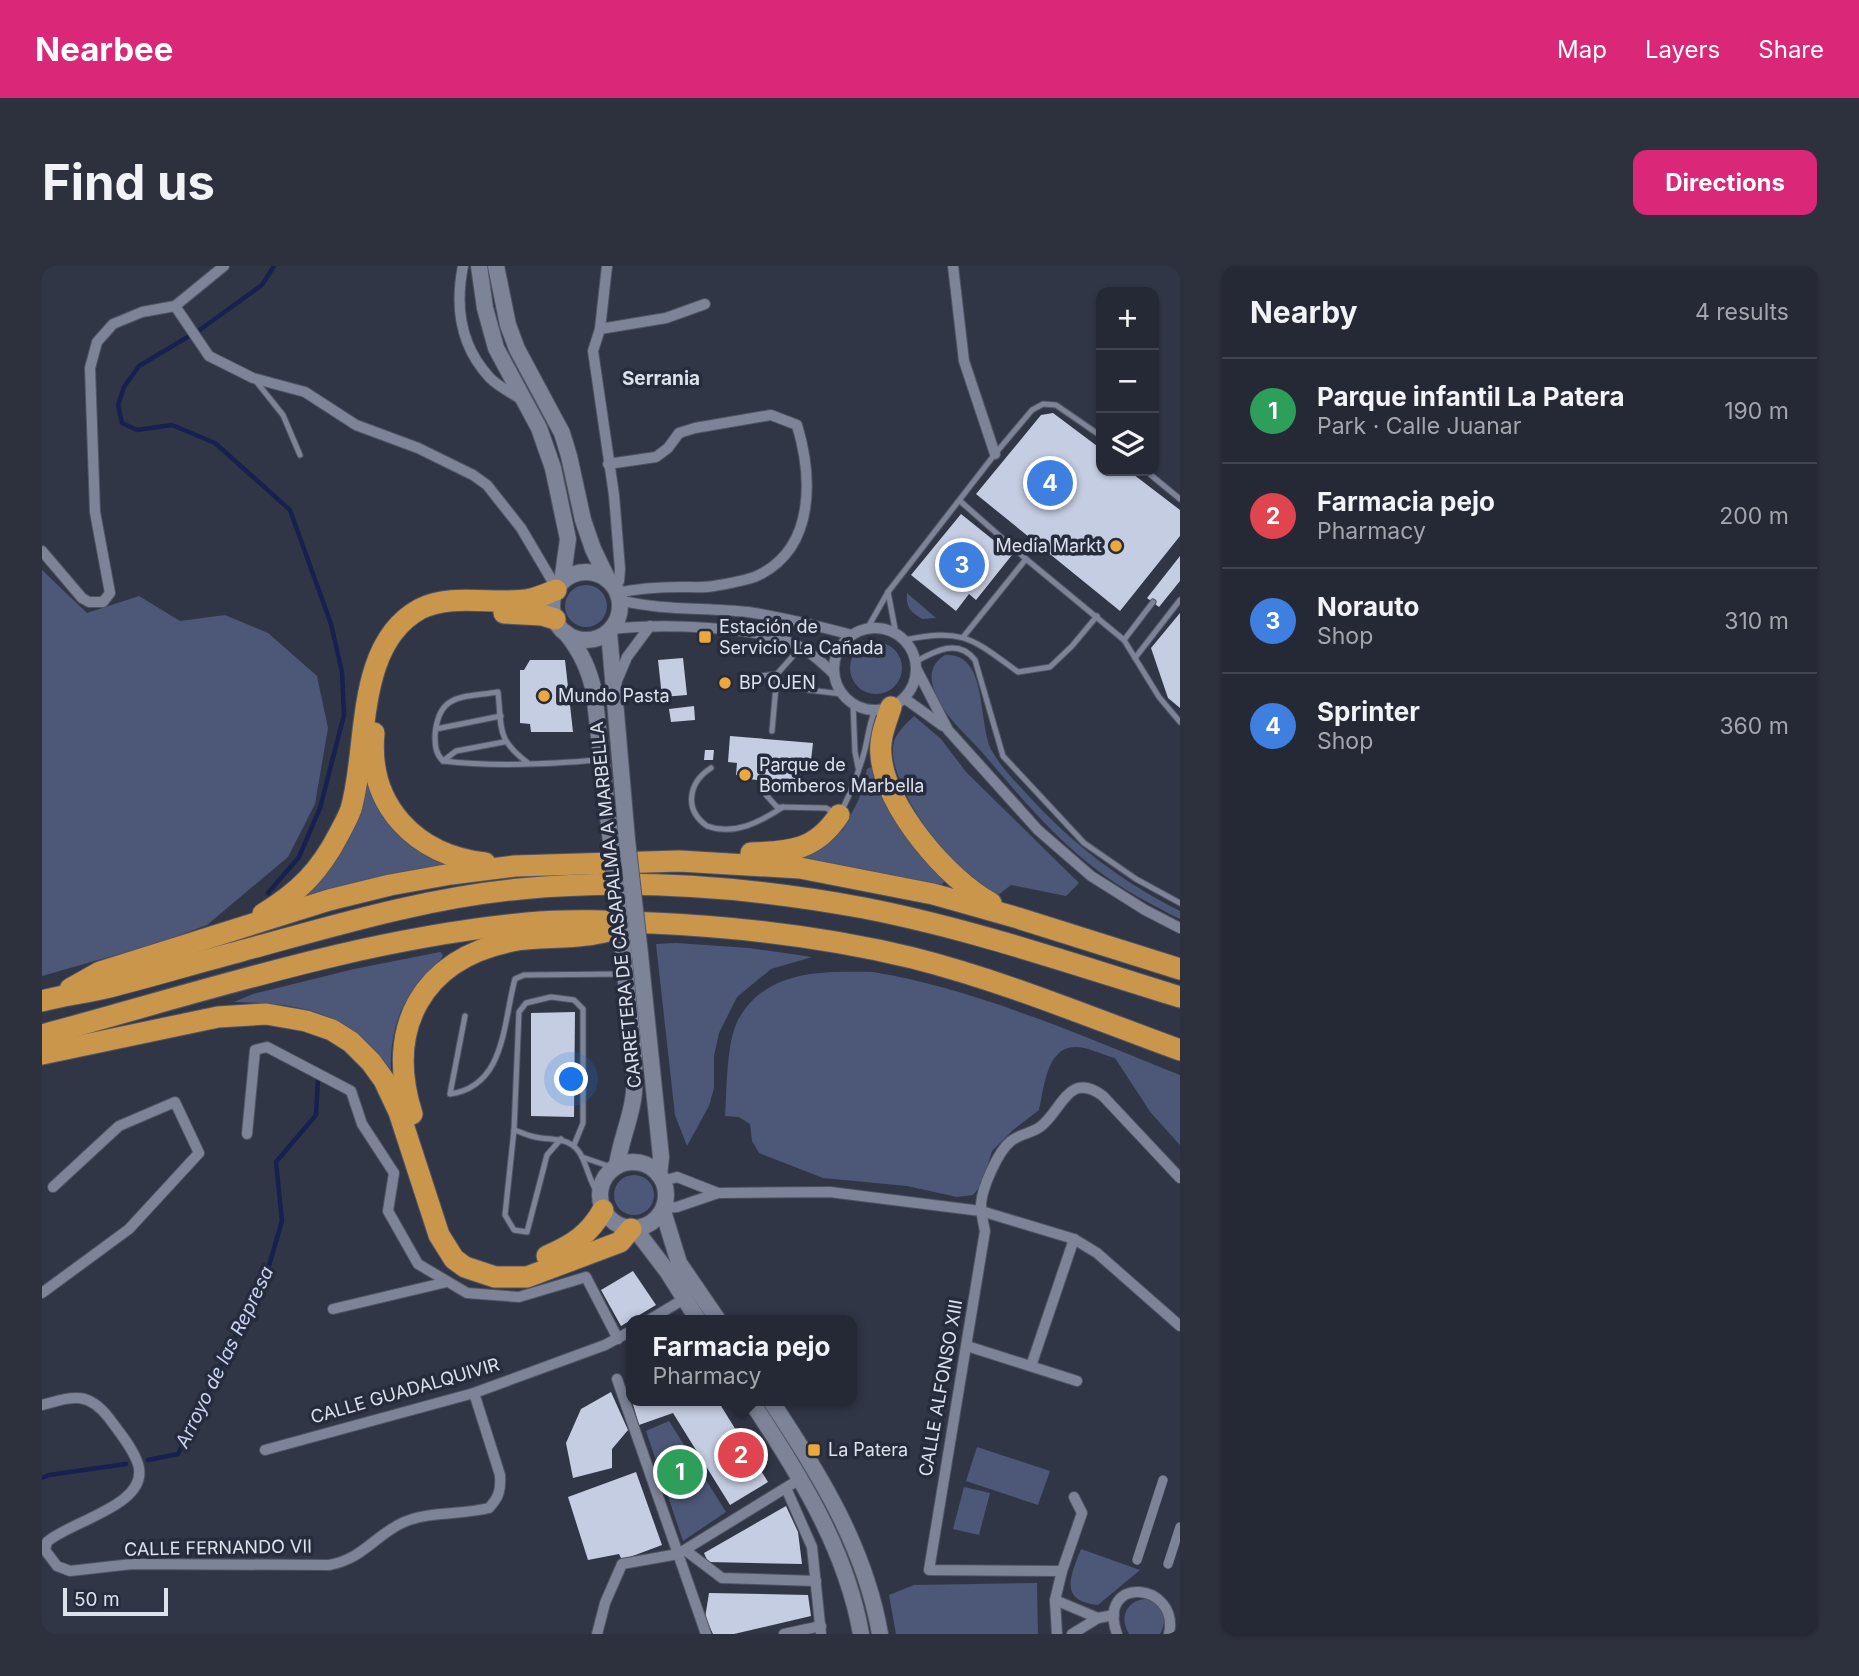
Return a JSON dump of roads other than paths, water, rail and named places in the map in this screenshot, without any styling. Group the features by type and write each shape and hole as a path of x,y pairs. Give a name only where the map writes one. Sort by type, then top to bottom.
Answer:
{"highway":[{"path":"239,929 284,901 309,880 329,855 350,811 373,671 387,640 406,618 422,608 442,602 530,599 559,587"},
{"path":"515,866 449,856 421,842 401,822 387,802 377,779 373,747 382,674 394,648 411,628 437,616 460,613 542,614 561,626"},
{"path":"890,705 883,733 881,758 889,786 908,821 954,877 983,899 1018,918"},
{"path":"680,861 713,854 778,852 807,846 827,832 839,814"},
{"path":"48,999 100,972 329,900 390,885 515,866 680,861 800,868 933,894 1180,969"},
{"path":"48,999 103,989 402,907 520,889 644,885 702,886 759,892 867,909 1003,942 1180,997"},
{"path":"42,1035 342,954 419,938 528,923 586,920 713,926 790,934 916,959 1033,996 1180,1050"},
{"path":"601,1204 594,1226 584,1237 526,1265 494,1265 481,1260 461,1246 446,1221 404,1087 402,1072 405,1036 414,1010 429,987 451,964 467,956 513,941 587,935 645,923"},
{"path":"42,1054 218,1017 286,1015 332,1030 351,1042 384,1080 399,1112 439,1235 454,1259 465,1267 495,1277 527,1277 620,1242 633,1228"}],"main road":[{"path":"479,266 492,337 547,448 564,511 568,539 559,587 552,605 561,626 573,637 595,639 610,630 619,615 614,590 593,549 583,520 565,443 508,326 496,266"},
{"path":"559,587 569,577 593,573 614,590"},
{"name":"CARRETERA DE CASAPALMA A MARBELLA","path":"561,626 580,651 590,673 602,760 619,841"},
{"name":"CARRETERA DE CASAPALMA A MARBELLA","path":"610,630 619,841 632,955 661,1157 661,1178"},
{"name":"CARRETERA DE CASAPALMA A MARBELLA","path":"616,1167 634,1092 634,1053 625,974 632,955"},
{"path":"663,1209 649,1224 633,1228 614,1223 601,1204 604,1178 616,1167 629,1162 650,1167 661,1178 666,1192 663,1209 680,1263 715,1315"},
{"path":"633,1228 667,1270 695,1315"},
{"path":"754,1406 800,1479 839,1560 861,1634"},
{"path":"774,1406 839,1512 866,1578 880,1634"}],"street":[{"path":"42,551 82,598 89,602 103,602 110,593 95,512 90,368 97,342 113,324 142,312 175,306 224,266"},
{"path":"463,266 458,292 462,330 476,358 491,378 525,402"},
{"path":"607,266 600,329 593,351 614,495 620,569 619,581 614,590"},
{"path":"953,266 964,362 995,454"},
{"path":"600,329 666,318 705,304"},
{"path":"175,306 209,356 253,378 306,392 356,425 418,448 487,485 521,528 559,587"},
{"path":"608,464 656,457 668,448 679,433 695,428 771,415 797,425 806,454 807,505 794,543 781,561 759,576 712,587 614,590"},
{"path":"614,590 651,607 746,612 852,635"},
{"path":"610,630 650,626 736,631 770,636 802,647 834,674"},
{"path":"613,690 627,657 650,626"},
{"path":"948,730 890,705 863,708 853,704 842,694 834,674 835,658 840,648 852,635 867,629 887,630 900,637 910,648 948,730 1008,798 1069,858 1124,898 1180,928"},
{"path":"890,705 912,686 916,665"},
{"path":"247,1134 255,1050 267,1047 351,1091 362,1124 394,1173 388,1211 418,1264 467,1293 519,1297 586,1277 618,1339"},
{"name":"CALLE ALFONSO XIII","path":"1062,1571 929,1570 985,1231 981,1200 994,1166 1008,1143 1019,1135 1040,1127 1064,1097 1077,1088 1087,1088 1103,1096 1180,1178"},
{"path":"42,1293 129,1228 199,1153 175,1102 119,1126 53,1187"},
{"path":"661,1178 677,1177 718,1193"},
{"path":"663,1209 718,1193 830,1192 981,1212 1074,1240 1097,1253 1180,1326"},
{"path":"1031,1366 1074,1240"},
{"path":"333,1309 447,1282"},
{"path":"657,1315 684,1299"},
{"name":"CALLE GUADALQUIVIR","path":"265,1450 474,1393 626,1334"},
{"path":"967,1346 1077,1381"},
{"path":"617,1379 626,1403"},
{"name":"CALLE FERNANDO VII","path":"42,1405 83,1397 96,1404 134,1454 139,1474 138,1483 122,1501 72,1525 47,1542 45,1550 57,1566 70,1571 132,1564 330,1565 348,1562 406,1521 482,1510 489,1508 497,1499 501,1489 500,1475 474,1393"},
{"path":"627,1406 681,1552 706,1634"},
{"path":"597,1634 605,1603 622,1564 681,1552 800,1479"},
{"path":"1137,1560 1163,1480"},
{"path":"784,1634 821,1630 812,1547 786,1488"},
{"path":"1057,1634 1055,1600 1082,1513 1074,1497"},
{"path":"1168,1564 1180,1527"},
{"path":"681,1552 722,1578 816,1581"},
{"path":"1117,1634 1114,1615 1123,1598 1141,1591 1150,1592 1167,1601 1173,1619 1170,1634"},
{"path":"1055,1600 1098,1618"},
{"path":"1072,1634 1098,1618 1114,1615"}],"lane":[{"path":"253,378 284,415 300,455"},
{"path":"867,629 888,592 1032,410 1043,404 1056,405 1096,432"},
{"path":"1152,476 1180,499"},
{"path":"960,501 1124,640 1159,697 1180,722"},
{"path":"964,636 1026,559"},
{"path":"888,592 900,637 932,634 964,636 1018,671 1050,667 1066,653 1097,616"},
{"path":"1135,658 1180,600"},
{"path":"1124,640 1153,602"},
{"path":"772,731 777,674 802,647"},
{"path":"916,665 934,652 948,648 956,648 970,654 975,660 1003,756 1084,842 1136,879 1180,903"},
{"path":"745,678 777,674"},
{"path":"776,687 842,694"},
{"path":"528,763 504,742 498,692 451,700 442,709 436,729 437,755 443,761 486,764 528,763 602,760"},
{"path":"853,704 858,767"},
{"path":"767,783 766,795 772,804 783,807 826,808 839,814 849,796 864,755 870,722 890,705"},
{"path":"436,729 501,716"},
{"path":"443,761 456,751 504,742"},
{"path":"711,768 702,774 692,792 693,810 707,826 737,829 752,825 783,807"},
{"path":"465,1016 450,1094 464,1092 483,1079 496,1059 507,1024 515,979 524,975 625,974"},
{"path":"561,1139 547,1155 527,1233 514,1230 505,1215 514,1130 519,1012 526,1003 551,996 574,1000 583,1009 583,1123 574,1145"},
{"path":"514,1130 534,1137 561,1139 574,1145 582,1157 590,1184 601,1204"},
{"path":"582,1157 616,1167"}],"waterway":[{"path":"268,893 299,857 320,808 344,715 342,672 331,624 290,510 215,443 172,425 137,430 122,423 118,405 124,387 139,366 201,329 262,285 274,266"},
{"name":"Arroyo de las Represa","path":"148,1460 178,1454 268,1269 282,1221 276,1162 316,1115 318,1079"},
{"name":"Arroyo de las Represa","path":"42,1478 126,1464"}],"place":[{"name":"Sprinter","path":"1050,483"},
{"name":"Media Markt","path":"1116,546"},
{"name":"Norauto","path":"962,565"},
{"name":"Estación de Servicio La Cañada","path":"705,637"},
{"name":"BP OJEN","path":"725,683"},
{"name":"Mundo Pasta","path":"544,696"},
{"name":"Parque de Bomberos Marbella","path":"745,775"},
{"name":"La Patera","path":"814,1450"},
{"name":"Farmacia pejo","path":"741,1455"},
{"name":"Parque infantil La Patera","path":"680,1472"}],"district":[{"name":"Serrania","path":"661,378"}]}
